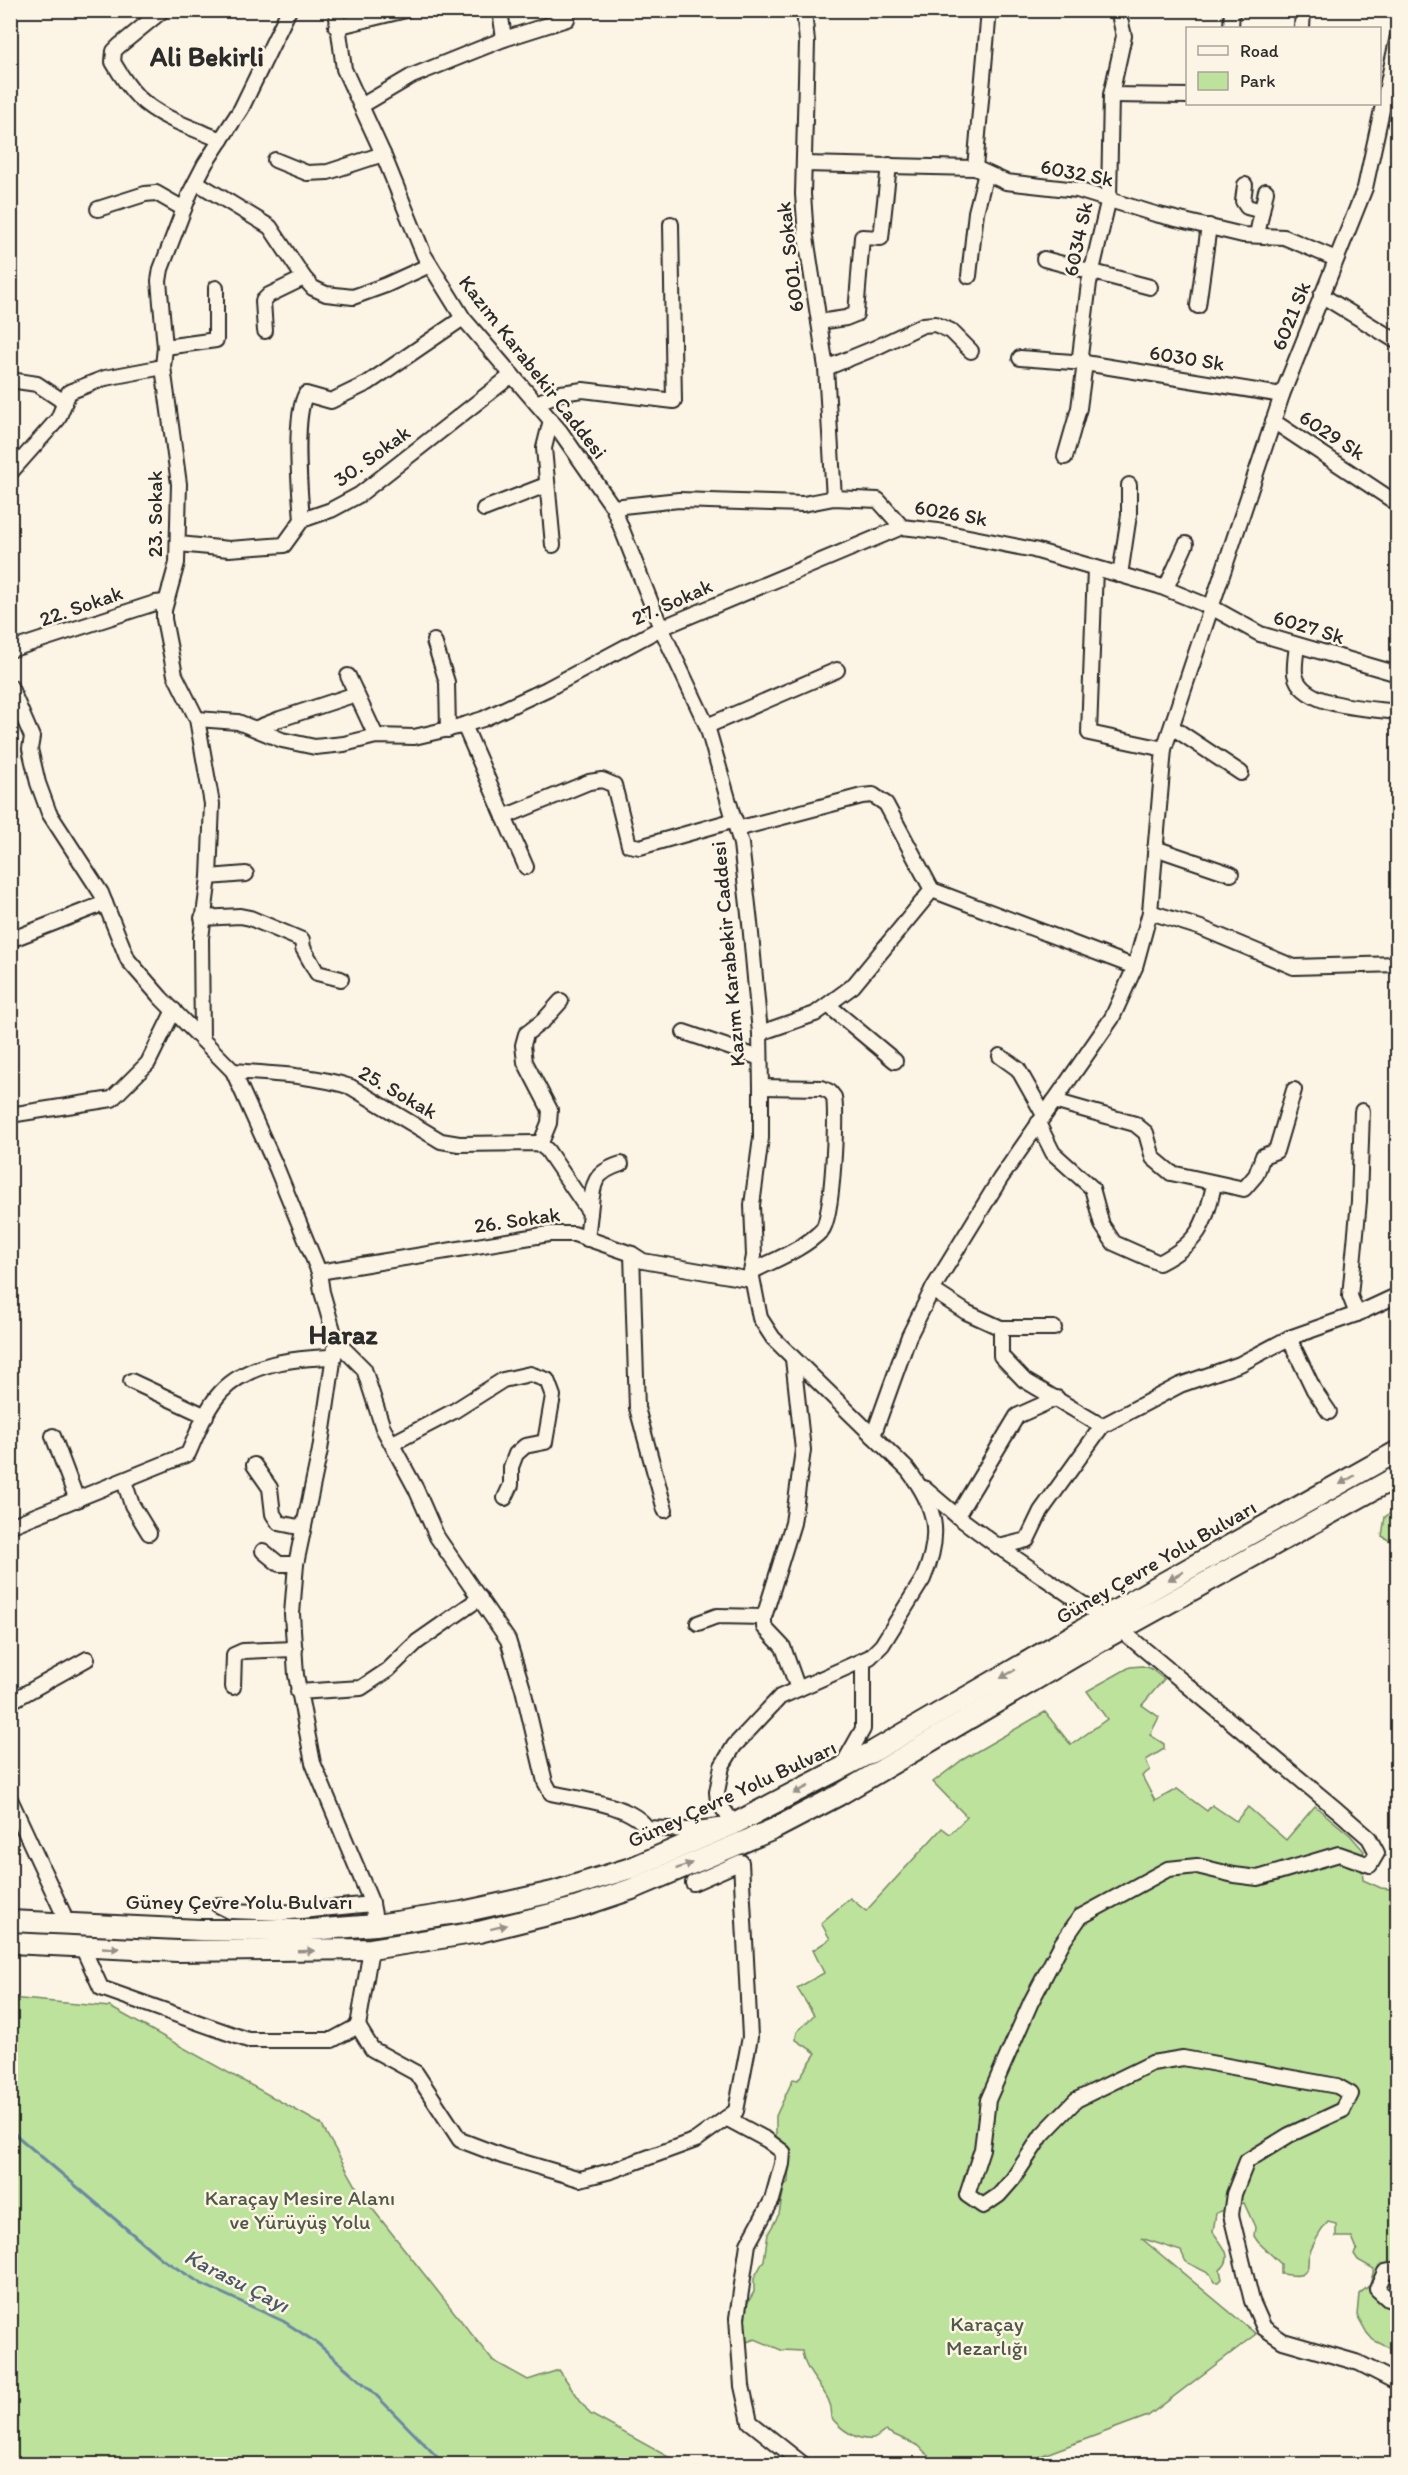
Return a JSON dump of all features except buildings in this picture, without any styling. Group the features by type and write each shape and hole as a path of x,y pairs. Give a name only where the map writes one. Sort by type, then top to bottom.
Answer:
{"highway":[{"name":"Güney Çevre Yolu Bulvarı","path":"10,1921 200,1930 310,1930 376,1924 462,1912 553,1892 631,1868 734,1824 840,1770 1398,1451"},
{"name":"Güney Çevre Yolu Bulvarı","path":"10,1943 177,1951 370,1949 478,1932 572,1909 632,1889 774,1829 874,1776 1121,1630 1398,1476"}],"street":[{"path":"163,10 114,51 113,62 137,96 151,107 168,118 221,140"},
{"name":"23. Sokak","path":"202,1039 202,918 209,877 212,804 197,719 174,675 164,619 165,602 177,563 179,484 163,367 165,347 159,281 183,209 205,164 241,109 289,10"},
{"name":"Kazım Karabekir Caddesi","path":"336,10 336,27 344,69 384,154 413,231 430,265 463,318 552,420 613,507 661,628 707,726 736,824 742,855 760,1033 761,1138 752,1205 754,1256 751,1276 763,1325 793,1359 908,1470 918,1483 932,1510 935,1540 932,1553 922,1579 882,1645 863,1662 798,1689 774,1702 726,1757 719,1774 718,1802 734,1824"},
{"path":"336,27 406,10"},
{"path":"500,10 504,39"},
{"name":"6001. Sokak","path":"804,10 807,42 803,194 806,237 826,368 834,498"},
{"path":"969,276 981,170 989,10"},
{"name":"6034 Sk","path":"1065,457 1079,408 1092,272 1109,198 1111,94 1124,36 1118,10"},
{"path":"1231,27 1233,10"},
{"path":"1302,27 1303,10"},
{"path":"361,106 412,76 504,39 567,19"},
{"name":"6021 Sk","path":"873,1436 909,1336 932,1290 1000,1179 1112,1018 1136,968 1150,912 1164,749 1213,608 1282,394 1365,188 1398,36"},
{"path":"1111,94 1186,96"},
{"path":"275,160 307,173 328,172 384,154"},
{"name":"6032 Sk","path":"804,164 889,165 981,170 1006,182 1077,190 1155,214 1243,235 1284,237 1336,260"},
{"path":"819,322 856,314 862,237 881,238 889,165"},
{"path":"196,182 270,227 304,278 313,288 326,294 353,297 430,265"},
{"path":"1245,185 1243,201 1247,207 1262,211"},
{"path":"1257,235 1266,191"},
{"path":"98,209 145,194 156,193 183,209"},
{"path":"536,403 561,393 583,390 674,401 671,224"},
{"path":"1198,306 1209,226"},
{"path":"1044,259 1150,287"},
{"path":"265,331 263,301 269,294 304,278"},
{"path":"165,347 216,340 216,288"},
{"path":"1321,295 1398,342"},
{"path":"179,544 229,549 284,545 302,520 299,483 300,426 306,394 331,401 359,388 463,318"},
{"path":"826,368 923,325 935,324 951,331 971,351"},
{"name":"6030 Sk","path":"1020,358 1082,360 1282,394"},
{"path":"10,473 58,419 69,392 105,378 163,367"},
{"name":"30. Sokak","path":"302,520 331,510 359,495 512,375"},
{"path":"10,380 37,384 64,402"},
{"path":"552,420 544,448 553,545"},
{"name":"6029 Sk","path":"1273,421 1398,504"},
{"path":"484,508 546,485"},
{"path":"1120,575 1129,514 1129,485"},
{"name":"6026 Sk","path":"613,507 679,500 803,504 834,498 878,500 902,527 938,531 1034,550 1166,588 1213,608"},
{"name":"27. Sokak","path":"197,719 238,722 282,740 315,747 344,744 375,736 414,737 448,730 547,689 661,628 902,527"},
{"path":"1166,588 1186,544"},
{"path":"1095,568 1089,733 1164,749"},
{"name":"22. Sokak","path":"10,650 155,603 165,602"},
{"name":"6027 Sk","path":"1213,608 1260,634 1398,675"},
{"path":"434,641 447,682 448,730"},
{"path":"1297,646 1295,675 1305,693 1324,701 1398,712"},
{"path":"707,726 837,670"},
{"path":"348,676 375,736"},
{"path":"10,686 32,737 30,749 45,803 56,824 105,903 128,960 233,1071 277,1169 319,1272 322,1292 336,1341 320,1450 296,1564 292,1614 298,1692 313,1763 372,1904 376,1924"},
{"path":"257,728 280,718 356,694"},
{"path":"464,725 526,867"},
{"path":"1172,727 1241,773"},
{"path":"504,817 589,782 607,780 614,785 629,845 640,847 873,795 886,804 932,890 1136,968"},
{"path":"1155,848 1231,874"},
{"path":"209,877 246,874"},
{"path":"760,1033 815,1014 853,986 932,890"},
{"path":"10,940 105,903"},
{"path":"1150,912 1201,928 1294,967 1397,968"},
{"path":"202,918 240,916 280,930 302,940 303,948 317,973 341,979"},
{"path":"561,1001 544,1020 526,1034 523,1045 525,1062 550,1110 549,1123 540,1145 547,1150 590,1214"},
{"path":"828,1005 895,1061"},
{"path":"10,1115 112,1100 148,1064 174,1010"},
{"path":"684,1032 760,1058"},
{"path":"1000,1056 1018,1069 1041,1119 1053,1153 1092,1188 1102,1225 1114,1243 1159,1263 1193,1240 1207,1216 1214,1184"},
{"name":"25. Sokak","path":"233,1071 298,1076 344,1085 441,1141 459,1144 530,1143 540,1145"},
{"path":"751,1276 814,1237 824,1228 830,1207 834,1097 822,1088 761,1087"},
{"path":"1054,1101 1135,1124 1146,1133 1153,1158 1171,1173 1244,1189 1256,1175 1263,1156 1276,1151 1294,1090"},
{"path":"1356,1314 1350,1296 1359,1201 1362,1111"},
{"path":"587,1239 592,1194 600,1173 604,1169 621,1164"},
{"name":"26. Sokak","path":"319,1272 549,1234 574,1234 632,1254 643,1261 751,1276"},
{"path":"632,1254 637,1408 664,1509"},
{"path":"932,1290 966,1312 1000,1328 1054,1328"},
{"path":"999,1547 1027,1540 1041,1511 1102,1426 1180,1385 1240,1364 1289,1338 1356,1314 1398,1295"},
{"path":"1000,1328 1001,1356 1024,1380 1102,1426"},
{"path":"1289,1338 1314,1390 1329,1412"},
{"path":"336,1341 364,1369 383,1428 393,1443 436,1537 508,1640 523,1689 545,1782 551,1793 600,1803 626,1812 641,1819 647,1828 689,1830 734,1824"},
{"path":"10,1526 188,1454 219,1393 237,1378 294,1358 334,1357"},
{"path":"793,1359 803,1450 793,1523 764,1617 764,1627 783,1647 798,1689"},
{"path":"393,1443 454,1411 503,1380 530,1374 547,1380 553,1396 545,1442 525,1446 516,1454 511,1467 511,1485 505,1498"},
{"path":"131,1381 206,1416"},
{"path":"957,1516 1017,1416 1057,1398"},
{"path":"53,1436 77,1500"},
{"path":"255,1465 270,1488 273,1514 279,1523 303,1528"},
{"path":"124,1481 132,1505 149,1533"},
{"path":"918,1483 999,1547 1121,1630 1337,1810 1368,1838 1377,1852 1370,1865 1339,1854 1257,1878 1197,1866 1168,1869 1080,1917 1062,1943 1031,2002 988,2100 982,2149 967,2195 983,2206 999,2195 1013,2179 1042,2135 1076,2100 1152,2064 1183,2058 1337,2086 1351,2094 1343,2110 1289,2135 1247,2161 1234,2194 1231,2215 1252,2301 1264,2328 1283,2341 1359,2363 1398,2383"},
{"path":"263,1551 279,1564 296,1564"},
{"path":"298,1692 361,1688 388,1670 417,1642 480,1598"},
{"path":"698,1623 717,1616 764,1617"},
{"path":"233,1687 234,1655 243,1651 295,1649"},
{"path":"10,1702 87,1659"},
{"path":"840,1770 863,1729 863,1662"},
{"path":"10,1799 63,1913"},
{"path":"370,1949 358,2026 372,2049 416,2073 460,2140 502,2156 580,2180 696,2140 736,2110 750,2037 741,1862 693,1883"},
{"path":"218,1905 230,1911 281,1913 372,1904"},
{"path":"85,1953 101,1988 248,2040 332,2040 358,2026"},
{"path":"726,2118 767,2140 783,2152 772,2200 748,2244 737,2318 742,2386 750,2422 803,2464"},
{"path":"1398,2269 1385,2272 1377,2289 1388,2299 1398,2294"}],"green space":[{"path":"1397,1508 1397,1549 1395,1544 1382,1536 1385,1517"},
{"name":"Karaçay Mezarlığı","path":"1130,1667 1150,1668 1164,1679 1142,1705 1159,1717 1150,1735 1164,1744 1164,1749 1146,1760 1150,1770 1142,1776 1155,1801 1177,1789 1207,1811 1212,1805 1236,1821 1248,1807 1286,1840 1315,1806 1350,1835 1364,1851 1361,1857 1363,1880 1381,1888 1390,1889 1394,1886 1393,1874 1397,1868 1397,2352 1373,2340 1357,2315 1359,2294 1370,2285 1374,2269 1358,2260 1354,2254 1357,2249 1352,2237 1336,2237 1336,2224 1328,2222 1310,2251 1306,2271 1299,2275 1281,2274 1281,2264 1254,2236 1255,2227 1244,2203 1216,2213 1213,2232 1227,2255 1225,2265 1220,2270 1222,2279 1219,2282 1215,2282 1210,2274 1186,2262 1181,2251 1141,2238 1256,2334 1148,2416 1038,2457 1026,2464 936,2464 919,2446 886,2431 875,2438 867,2439 855,2436 839,2426 831,2417 829,2401 808,2370 802,2351 781,2350 755,2339 747,2342 742,2340 741,2329 748,2302 754,2292 754,2278 764,2260 768,2234 779,2214 784,2187 788,2182 789,2166 785,2144 776,2137 776,2116 793,2079 798,2080 816,2053 796,2040 797,2032 814,2015 797,1988 824,1973 813,1950 830,1939 821,1923 850,1898 866,1911 942,1828 950,1834 967,1817 933,1782 962,1760 1045,1712 1071,1745 1107,1719 1087,1691"},
{"name":"Karaçay Mesire Alanı ve Yürüyüş Yolu","path":"10,1998 110,2007 321,2124 360,2193 492,2360 528,2380 559,2370 590,2414 674,2460 677,2464 11,2464"}],"waterway":[{"name":"Karasu Çayı","path":"10,2130 162,2259 202,2284 283,2321 317,2343 373,2392 444,2464"}],"district":[{"name":"Ali Bekirli","path":"207,57"},
{"name":"Haraz","path":"343,1335"}]}
